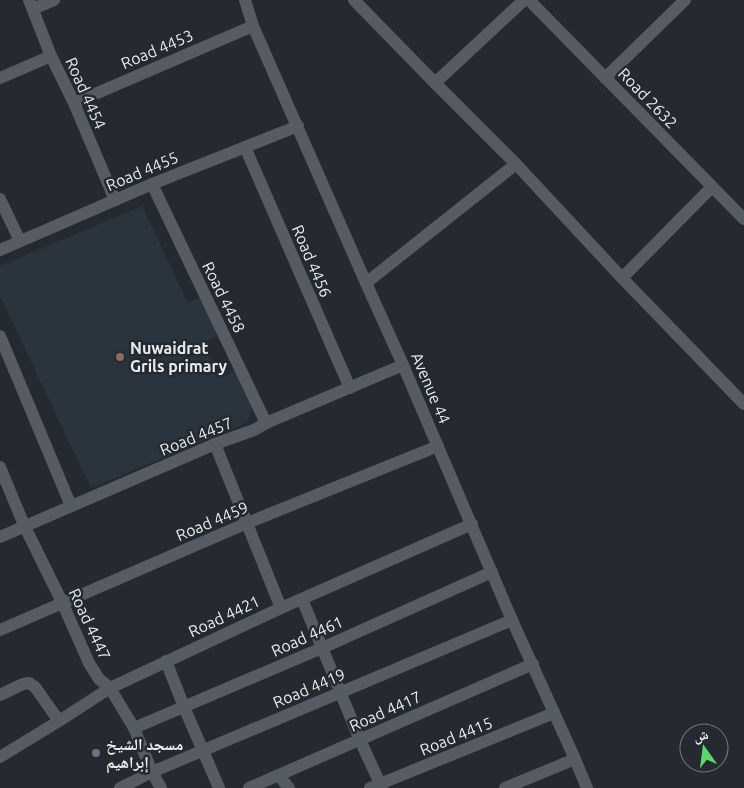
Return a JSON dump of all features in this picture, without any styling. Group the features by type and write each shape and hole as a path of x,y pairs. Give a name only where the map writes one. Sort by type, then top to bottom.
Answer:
{"street":[{"path":"31,4 54,0"},
{"name":"Avenue 44","path":"245,0 253,26 587,788"},
{"path":"354,0 516,164 622,278 744,404"},
{"path":"435,83 524,0"},
{"name":"Road 2632","path":"529,0 744,219"},
{"path":"605,78 686,0"},
{"name":"Road 4454","path":"31,4 115,200"},
{"name":"Road 4453","path":"74,103 253,26"},
{"path":"0,78 52,56"},
{"name":"Road 4455","path":"0,250 152,184 298,126"},
{"name":"Road 4456","path":"245,147 350,388"},
{"path":"366,282 516,164"},
{"name":"Road 4458","path":"152,184 266,423"},
{"path":"622,278 712,187"},
{"path":"0,199 20,241"},
{"path":"0,336 70,506"},
{"name":"Road 4457","path":"0,536 215,444 254,430 266,423 403,365"},
{"path":"215,444 281,608"},
{"name":"Road 4459","path":"0,630 247,523 438,446"},
{"name":"Road 4447","path":"0,467 24,525 62,602 89,663 99,679 110,688 134,728 160,788"},
{"name":"Road 4421","path":"0,757 110,688 281,608 472,524"},
{"name":"Road 4461","path":"134,728 322,648 492,572"},
{"path":"302,599 341,692 377,787"},
{"name":"Road 4419","path":"120,788 152,772 512,620"},
{"path":"166,661 219,788"},
{"name":"Road 4417","path":"249,788 533,664"},
{"path":"0,694 29,683 36,687 59,721"},
{"name":"Road 4415","path":"377,787 554,713"},
{"path":"505,788 575,759"},
{"path":"279,776 289,788"}],"shaded area":[{"name":"Nuwaidrat Grils primary","path":"142,206 188,303 203,297 220,334 203,343 222,377 236,371 253,406 247,423 91,488 0,296 0,266"}],"place":[{"name":"Nuwaidrat Grils primary","path":"120,357"},
{"name":"مسجد الشيخ إبراهيم","path":"96,753"}]}
